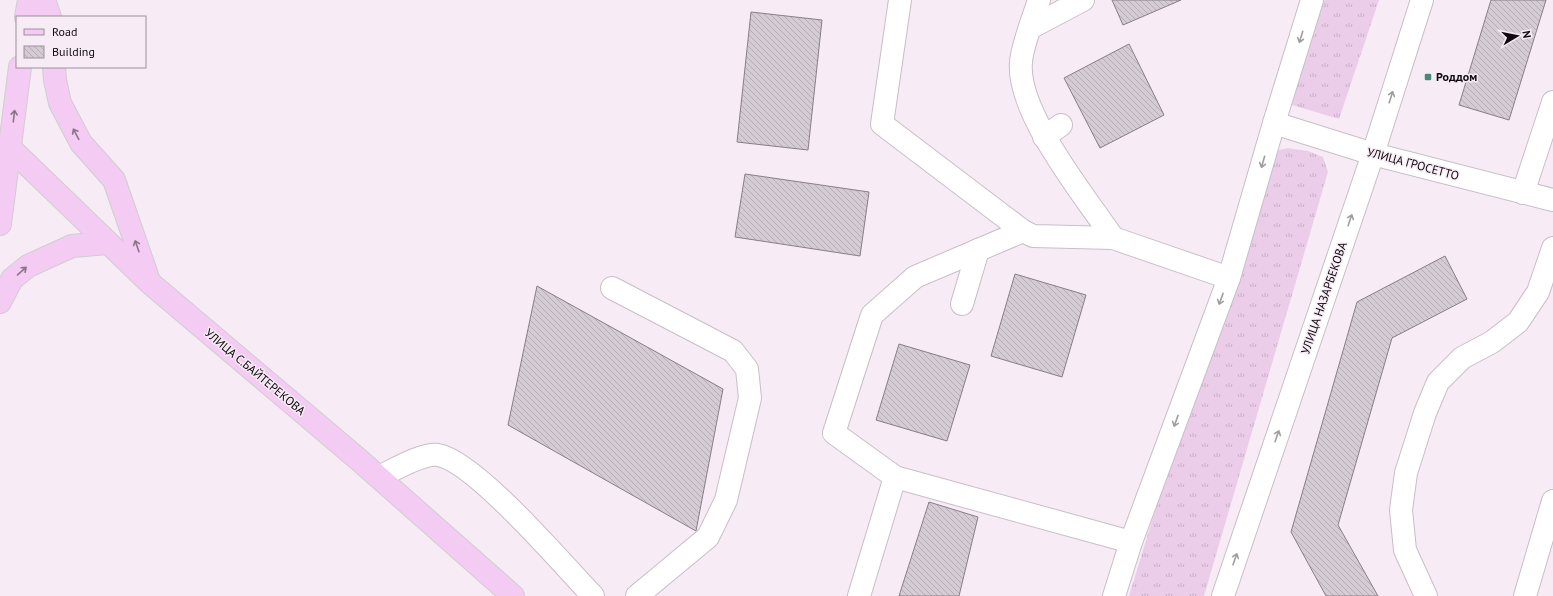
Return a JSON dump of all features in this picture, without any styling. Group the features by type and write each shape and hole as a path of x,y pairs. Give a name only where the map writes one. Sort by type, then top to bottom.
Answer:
{"main road":[{"path":"26,16 28,0"},
{"path":"44,0 50,16"},
{"path":"0,224 5,147 20,68"},
{"path":"54,68 60,103 81,143 114,180 150,283"},
{"name":"УЛИЦА С.БАЙТЕРЕКОВА","path":"5,147 150,283 379,477 513,596"},
{"path":"0,302 12,279 28,266 72,246 108,243"}],"street":[{"path":"900,0 882,124 1023,231 1033,236 1113,238 1229,278"},
{"path":"1039,0 1020,61 1022,84 1052,131 1113,238"},
{"path":"1030,28 1083,0"},
{"path":"1114,596 1131,542 1229,278 1274,123 1312,0"},
{"name":"УЛИЦА НАЗАРБЕКОВА","path":"1222,596 1373,154 1422,0"},
{"path":"1523,193 1553,102"},
{"name":"УЛИЦА ГРОСЕТТО","path":"1274,123 1373,154 1553,200"},
{"path":"1023,231 915,277 872,315 834,433 895,477 1131,542"},
{"path":"1426,596 1405,550 1401,510 1406,473 1425,413 1438,382 1462,358 1492,342 1518,322 1538,292 1553,248"},
{"path":"962,304 978,250"},
{"path":"612,288 733,351 747,369 750,398 726,500 708,537 637,596"},
{"path":"379,477 421,457 438,455 464,467 505,504 593,596"},
{"path":"859,596 895,477"},
{"path":"1525,596 1553,501"}],"green space":[{"path":"1316,0 1379,0 1339,119 1285,103"},
{"path":"1288,148 1308,151 1323,157 1328,172 1204,596 1129,596 1264,153"}],"building":[{"path":"1112,0 1181,0 1123,25"},
{"path":"1491,0 1546,0 1509,120 1459,105"},
{"path":"751,12 822,20 808,150 737,142"},
{"path":"1129,44 1164,115 1100,148 1064,78"},
{"path":"745,174 869,192 860,256 735,237"},
{"path":"1445,256 1467,299 1392,338 1338,525 1378,596 1326,596 1291,532 1357,302"},
{"path":"1015,274 1086,295 1062,377 991,356"},
{"path":"537,286 723,389 696,531 508,425"},
{"path":"899,344 970,365 947,441 876,420"},
{"path":"929,502 978,517 959,596 899,596"}],"place":[{"name":"Роддом","path":"1428,77"}]}
